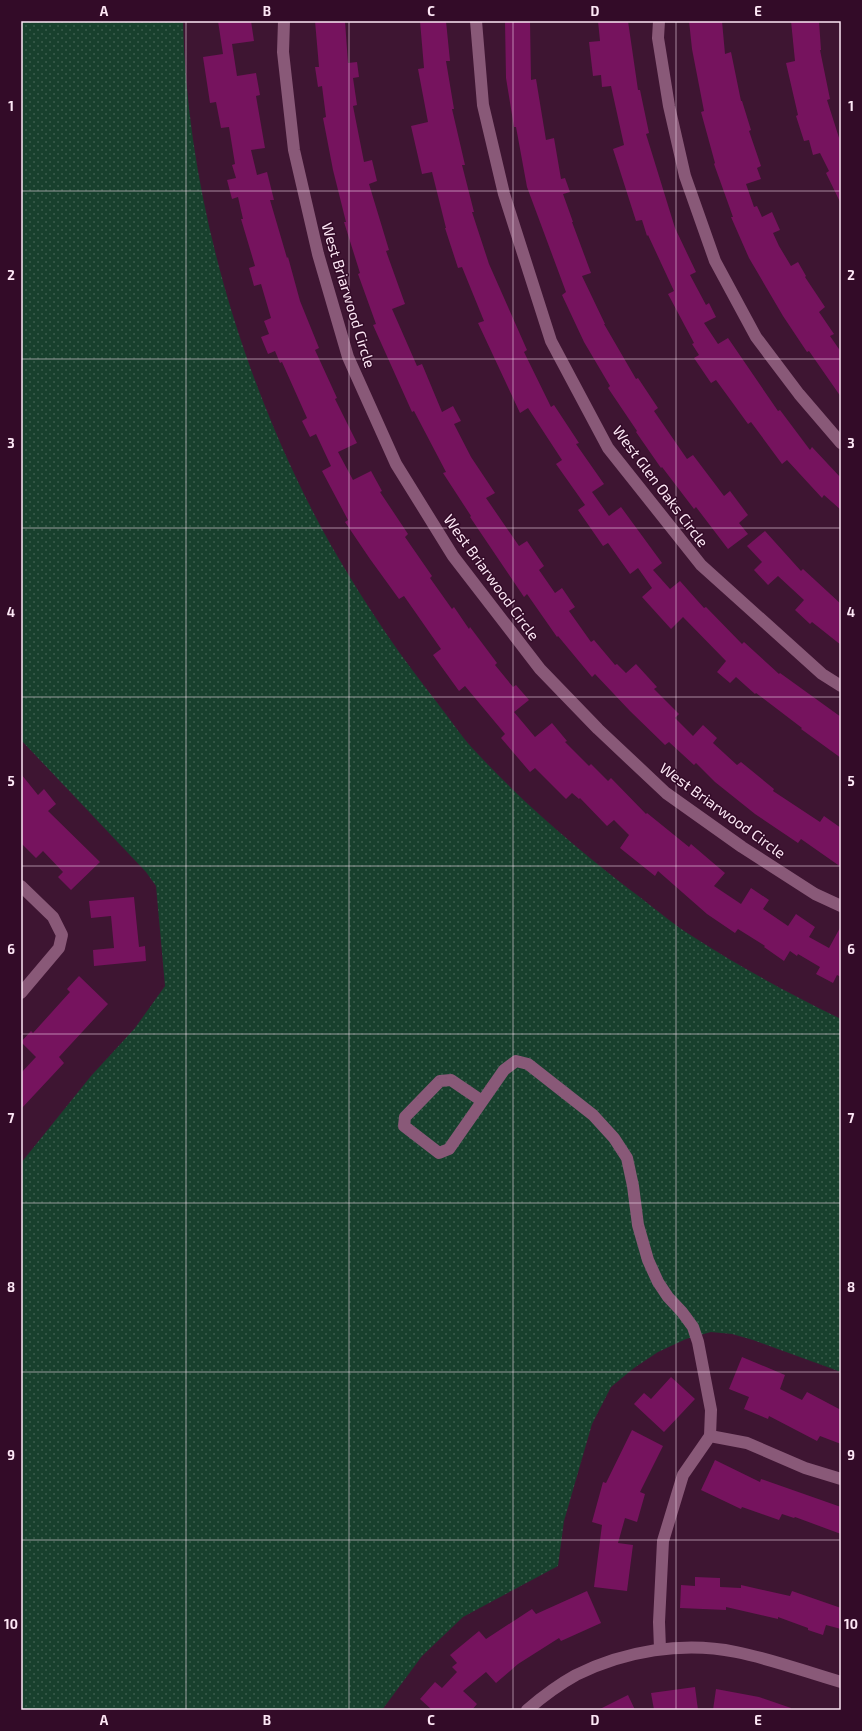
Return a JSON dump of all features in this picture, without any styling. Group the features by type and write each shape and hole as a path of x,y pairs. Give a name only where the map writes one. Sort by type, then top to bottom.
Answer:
{"street":[{"name":"West Briarwood Circle","path":"284,21 283,52 294,150 318,254 348,357 396,464 453,556 540,669 598,729 666,793 742,847 815,894 841,906"},
{"name":"West Glen Oaks Circle","path":"476,21 483,105 504,194 551,341 608,448 701,565 822,674 841,686"},
{"path":"659,21 658,38 669,106 685,176 716,261 756,337 799,394 841,443"},
{"path":"21,886 53,917 62,935 59,948 21,993"},
{"path":"482,1101 451,1080 440,1081 405,1117 404,1126 439,1153 449,1149 504,1070 516,1061 528,1064 592,1115 614,1138 627,1158 633,1186 638,1225 648,1260 661,1287 693,1327 698,1342 711,1410 710,1436 683,1474 663,1541 658,1622 660,1649"},
{"path":"710,1436 747,1443 805,1468 841,1479"},
{"path":"527,1710 548,1692 576,1675 597,1666 640,1653 660,1649 705,1648 735,1652 841,1682"}],"green space":[{"path":"21,21 183,21 187,86 195,152 207,217 223,282 243,347 266,409 293,470 322,529 378,622 469,744 495,772 576,847 685,932 765,980 841,1019 841,1372 753,1340 732,1334 711,1332 686,1339 658,1352 634,1368 611,1387 592,1424 564,1521 558,1566 463,1617 422,1656 382,1710 21,1710 21,1163 91,1076 135,1028 165,986 156,886 146,872 21,740"}],"building":[{"path":"218,21 251,21 254,41 232,44 237,76 256,73 260,95 256,96 265,148 251,150 257,175 267,172 274,200 270,200 300,301 319,348 315,350 337,398 335,399 357,443 338,452 353,480 371,471 382,491 380,492 408,534 405,537 432,576 430,578 452,609 454,607 469,629 470,627 497,663 495,665 513,687 516,685 529,700 514,712 535,737 552,723 567,741 565,742 589,766 591,764 608,781 611,778 646,814 647,813 689,847 691,844 725,873 714,886 741,904 751,888 769,900 763,909 788,926 796,914 815,927 809,937 829,948 841,926 841,977 837,975 833,983 816,974 820,967 798,954 797,956 790,951 784,961 764,947 765,946 738,929 735,933 707,914 658,871 655,876 620,848 629,835 614,820 607,826 580,798 579,799 572,793 566,799 535,768 530,772 501,738 505,734 465,686 459,691 433,655 441,649 404,596 399,599 345,522 348,520 322,471 331,466 316,434 310,437 302,421 307,418 282,362 280,363 275,351 268,354 261,337 269,334 264,321 271,318 261,284 254,286 249,268 255,266 241,219 243,219 238,197 232,199 227,180 236,178 232,165 235,164 229,127 221,128 216,102 210,103 203,57 223,54"},
{"path":"315,21 345,21 348,63 357,62 359,77 353,78 357,105 353,106 364,162 372,160 377,181 369,184 389,250 386,251 405,304 392,309 417,366 422,364 442,412 453,406 461,421 454,424 471,457 495,493 486,498 519,546 527,541 544,566 539,570 555,593 562,588 575,607 569,611 591,642 594,640 615,665 617,664 626,673 636,664 657,687 654,689 679,714 675,718 693,736 703,725 717,738 713,743 737,765 741,762 774,789 773,791 820,822 824,816 841,828 841,867 801,839 798,843 755,814 715,782 696,763 694,765 669,742 665,745 595,674 592,677 558,636 557,637 527,594 524,597 470,517 471,516 443,473 446,472 414,411 412,412 373,325 376,324 358,274 360,273 344,222 346,222 333,170 323,118 326,117 322,86 318,87 315,67 319,67"},
{"path":"420,21 446,21 450,61 446,61 454,109 452,109 465,165 462,165 474,212 472,212 489,264 527,350 524,352 551,407 554,405 579,443 576,444 604,484 592,492 609,516 621,507 662,563 653,570 670,589 680,581 704,608 706,607 742,644 744,642 779,674 780,673 841,717 841,758 801,729 802,728 756,693 755,694 736,677 730,683 717,672 726,661 683,617 671,629 642,597 652,588 638,568 630,574 608,543 603,546 578,510 585,505 556,464 562,460 528,408 520,413 478,323 484,321 462,267 458,268 445,228 432,172 422,174 411,126 428,122 418,69 424,68"},
{"path":"505,21 530,21 531,80 536,79 546,140 554,138 561,179 565,178 570,192 563,194 591,273 582,276 604,324 636,379 638,378 658,408 654,411 687,459 693,455 724,496 730,491 748,515 739,523 748,534 728,549 696,507 694,509 662,467 661,468 636,432 637,431 608,388 610,386 584,342 562,295 566,292 527,187 516,127 514,127 506,78"},
{"path":"598,21 628,21 638,90 640,90 649,133 646,134 675,228 696,272 690,275 706,305 709,303 716,317 704,323 718,344 728,338 778,411 780,410 810,450 812,447 841,478 841,510 824,495 822,498 787,460 782,464 751,422 748,424 716,380 711,383 694,358 699,355 692,344 694,343 668,294 674,291 648,235 647,236 642,220 636,221 613,149 624,145 611,86 602,87 601,75 593,76 589,42 600,41"},
{"path":"689,21 722,21 725,54 731,52 741,101 761,166 757,168 761,179 746,184 754,207 757,206 762,217 772,212 780,230 773,233 779,246 791,266 798,262 806,276 805,277 825,307 819,312 834,334 830,336 841,352 841,397 809,351 807,352 783,316 749,258 731,217 733,217 714,164 715,163 701,112 704,111 692,49"},
{"path":"791,21 819,21 820,50 830,99 827,100 841,144 841,204 826,173 829,171 820,153 813,155 809,140 804,141 796,116 798,115 786,63 795,61"},
{"path":"765,531 801,571 803,569 841,604 841,645 812,622 810,624 795,610 804,600 778,576 768,585 754,570 762,562 747,546"},
{"path":"21,774 38,795 44,789 56,804 48,811 100,862 71,890 58,877 63,872 43,851 36,858 21,843"},
{"path":"134,897 139,947 145,946 146,961 94,966 93,950 114,948 111,916 91,918 89,901"},
{"path":"79,976 108,1004 59,1057 64,1063 21,1109 21,1073 36,1057 21,1042 31,1031 33,1033 70,992 67,989"},
{"path":"742,1357 785,1375 780,1389 802,1400 807,1392 841,1410 841,1444 820,1436 817,1441 769,1416 768,1419 744,1409 749,1397 729,1389"},
{"path":"671,1377 695,1399 664,1432 634,1404 644,1393 651,1399"},
{"path":"632,1430 663,1446 640,1492 645,1494 637,1522 625,1518 618,1543 633,1545 627,1591 594,1587 602,1525 592,1522 603,1482 606,1483"},
{"path":"715,1460 760,1482 761,1479 841,1507 841,1534 795,1517 782,1514 779,1520 742,1507 741,1509 701,1490"},
{"path":"695,1577 720,1578 720,1587 741,1588 741,1585 790,1596 792,1591 841,1608 841,1629 826,1625 823,1635 778,1617 778,1619 726,1607 726,1610 680,1608 681,1585 695,1586"},
{"path":"587,1591 601,1623 561,1641 559,1638 518,1664 496,1683 486,1672 463,1691 477,1704 472,1710 432,1710 420,1699 435,1682 442,1688 457,1672 452,1667 457,1663 450,1655 479,1631 486,1639 532,1609 536,1614"},
{"path":"695,1687 698,1710 654,1710 651,1693"},
{"path":"716,1689 759,1697 791,1708 790,1710 713,1710"},
{"path":"628,1695 635,1710 598,1710"}]}
